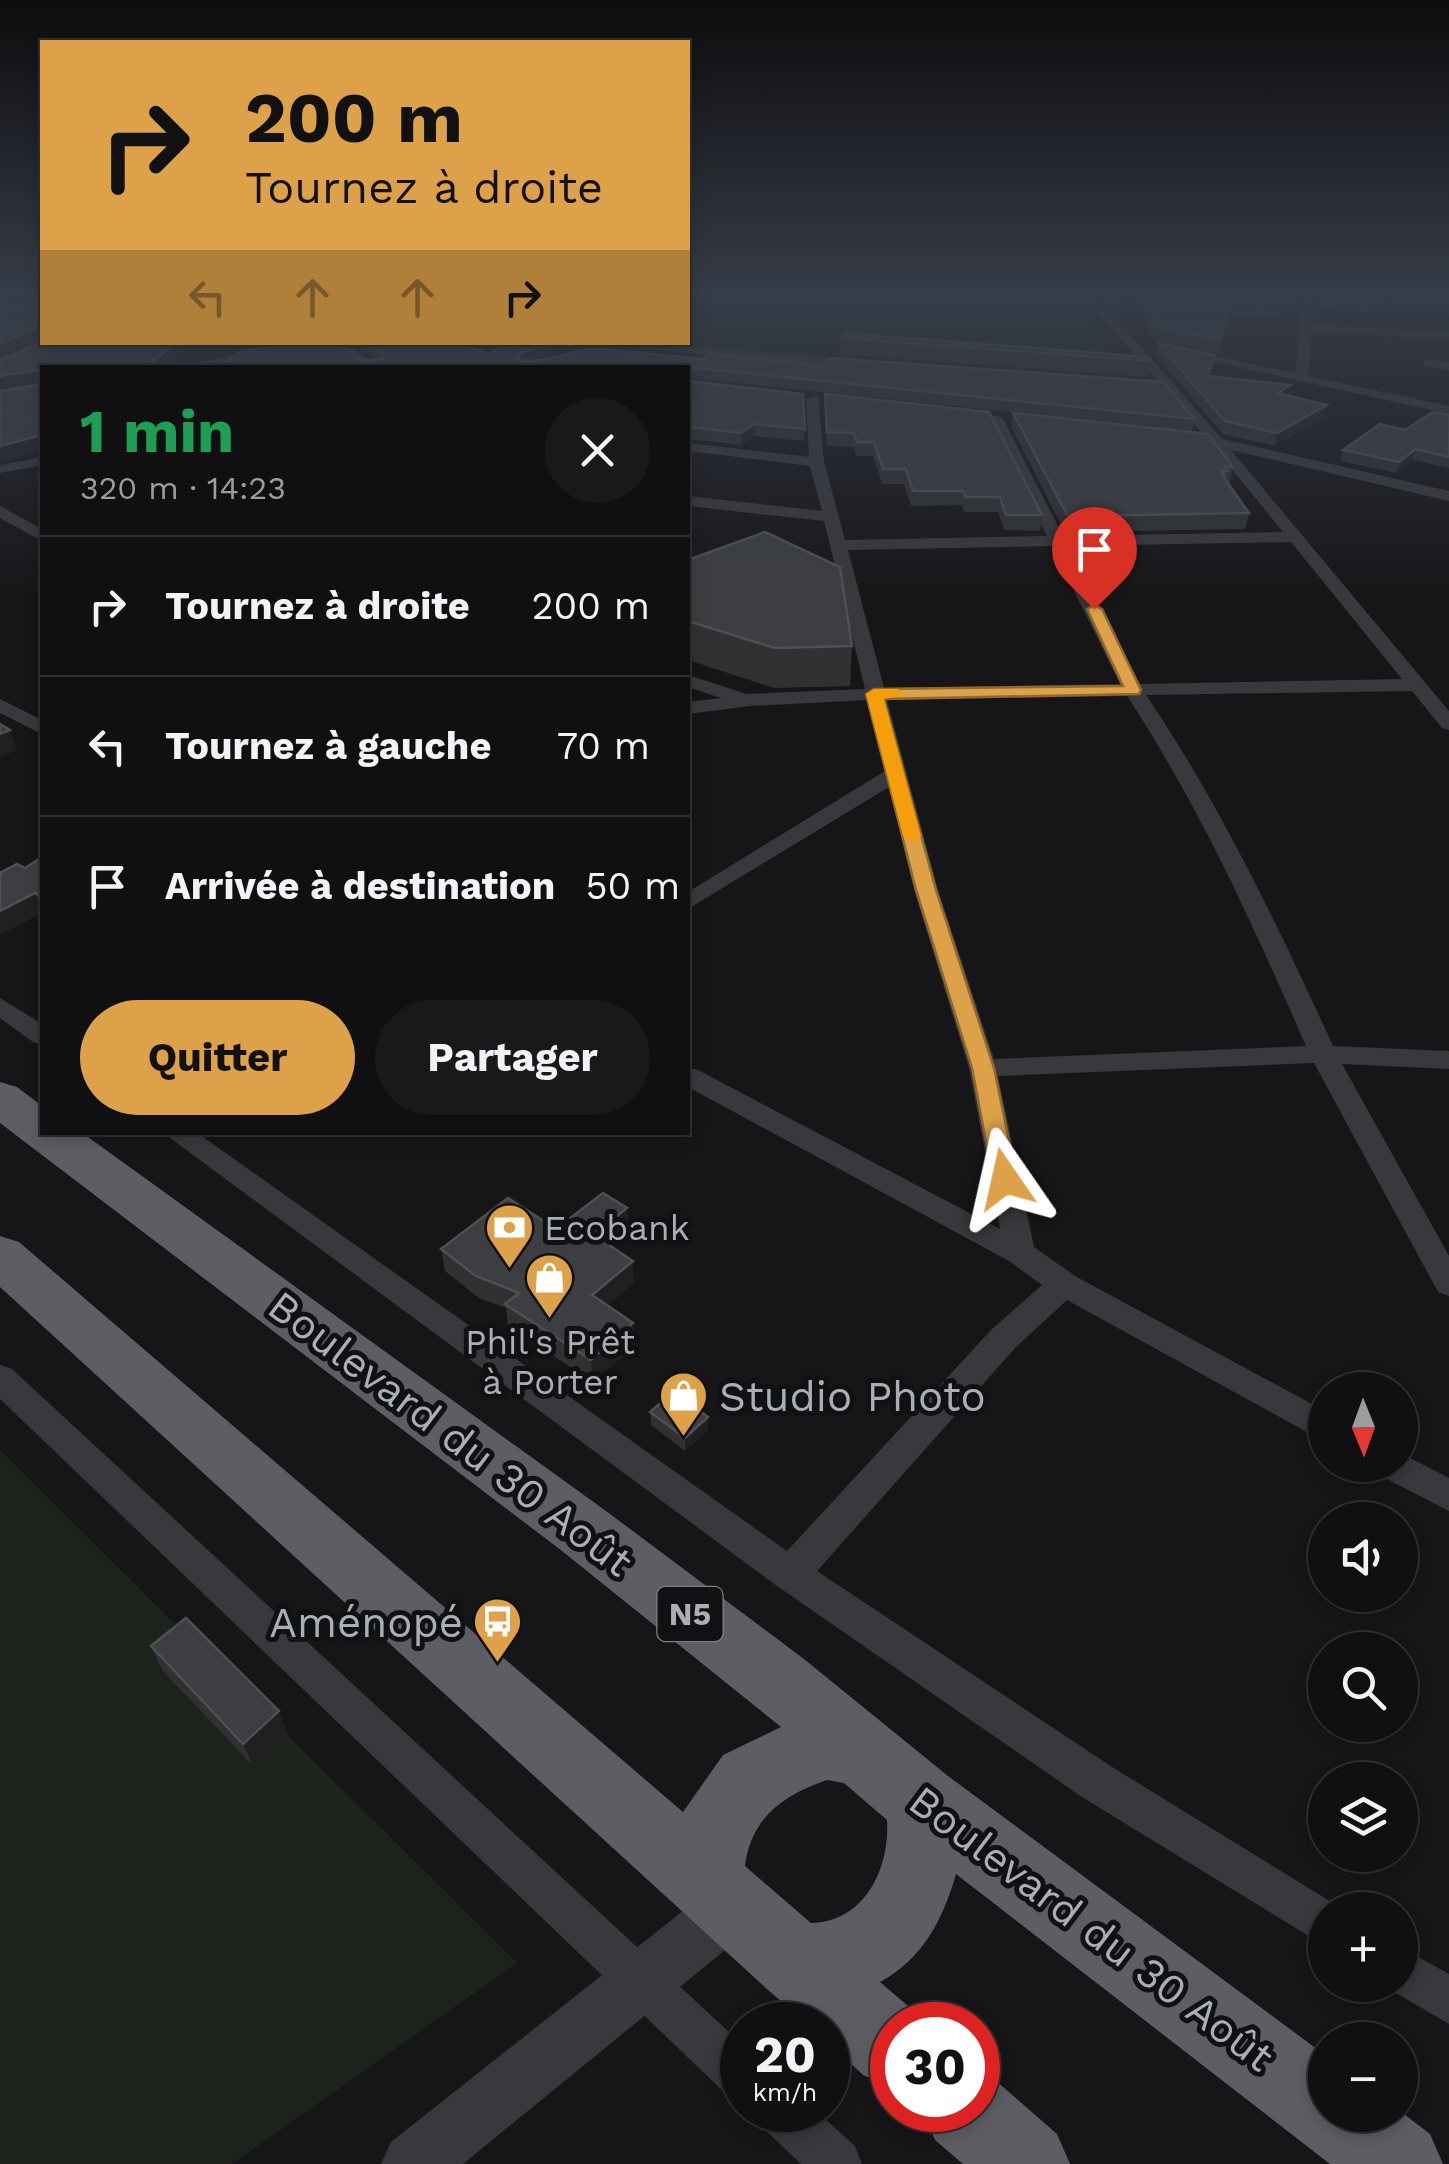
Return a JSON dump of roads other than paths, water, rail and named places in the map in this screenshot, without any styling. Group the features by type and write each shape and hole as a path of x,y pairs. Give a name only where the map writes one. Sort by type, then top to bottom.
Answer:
{"highway":[{"name":"Boulevard du 30 Août","path":"0,1098 40,1128"},
{"name":"Boulevard du 30 Août","path":"49,1135 584,1531 865,1751 922,1802 1308,2094"},
{"path":"0,1256 870,2027"},
{"path":"718,1895 713,1828 750,1780 827,1745 865,1751"},
{"path":"796,1962 815,1964 856,1957 902,1914 926,1853 927,1827 922,1802"},
{"path":"991,2132 1027,2164"},
{"path":"1358,2132 1400,2164"}],"street":[{"path":"1175,397 1217,442 1449,724"},
{"path":"1387,397 1449,410"},
{"path":"813,399 817,462 926,890 983,1068 1020,1253"},
{"path":"978,417 1014,421"},
{"path":"996,419 1133,690 1171,747 1246,881 1323,1054 1449,1284"},
{"path":"1162,436 1217,442 1449,496"},
{"path":"690,447 817,462"},
{"path":"0,469 40,461"},
{"path":"690,502 831,517"},
{"path":"0,510 40,535"},
{"path":"838,544 1292,537"},
{"path":"690,681 750,700"},
{"path":"690,708 750,700 874,694 1416,685"},
{"path":"0,705 40,725"},
{"path":"690,901 896,773"},
{"path":"983,1068 1323,1054 1449,1060"},
{"path":"690,1077 1020,1253 1064,1284 1308,1419"},
{"path":"180,1135 790,1574 1097,1782 1308,1913"},
{"path":"790,1574 908,1449 1004,1338 1064,1284"},
{"path":"0,1378 720,2056"},
{"path":"1418,1479 1449,1496"},
{"path":"413,2164 641,1982 718,1895"},
{"path":"1418,1981 1449,2001"},
{"path":"803,2132 837,2164"}],"place":[{"name":"Ecobank","path":"509,1270"},
{"name":"Phil's Prêt à Porter","path":"550,1320"},
{"name":"Studio Photo","path":"684,1438"},
{"name":"Aménopé","path":"498,1664"}]}
